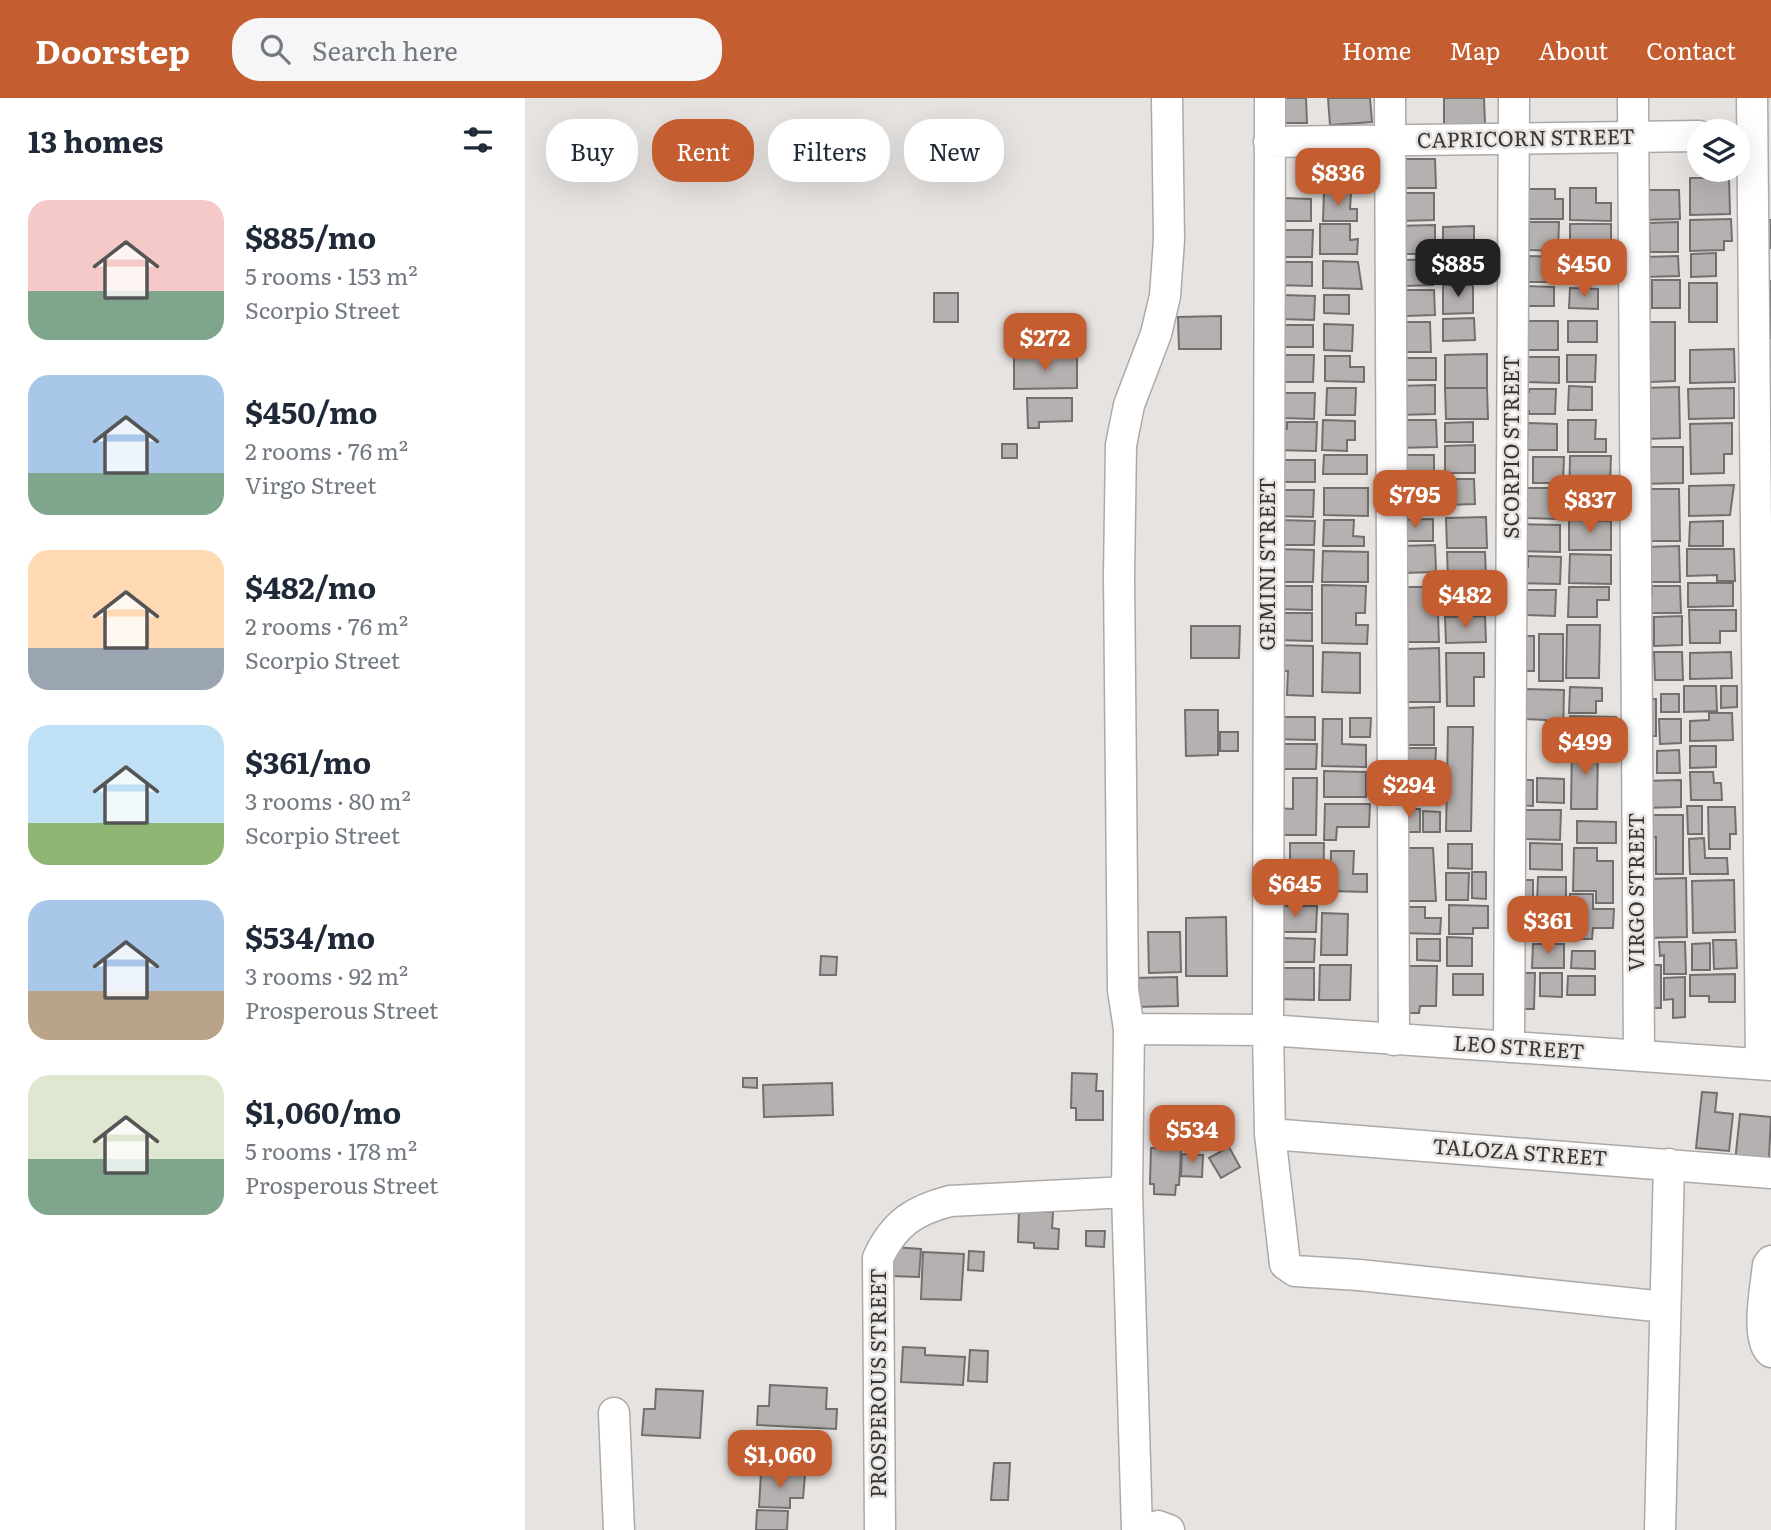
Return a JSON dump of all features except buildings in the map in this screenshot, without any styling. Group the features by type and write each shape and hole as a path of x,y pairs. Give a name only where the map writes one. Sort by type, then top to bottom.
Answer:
{"street":[{"path":"1137,1530 1127,1192 1129,1029 1123,990 1119,576 1122,445 1129,405 1156,334 1165,296 1169,240 1167,98"},
{"name":"GEMINI STREET","path":"1271,98 1268,1030 1270,1134 1285,1264 1295,1271 1359,1275 1665,1307"},
{"path":"1390,98 1394,1040"},
{"name":"SCORPIO STREET","path":"1509,1047 1514,98"},
{"name":"VIRGO STREET","path":"1633,98 1631,138 1639,1055"},
{"path":"1752,98 1766,1064"},
{"name":"CAPRICORN STREET","path":"1269,142 1687,136"},
{"name":"LEO STREET","path":"1129,1029 1268,1030 1766,1064"},
{"name":"TALOZA STREET","path":"1270,1134 1771,1172"},
{"path":"1660,1530 1669,1164"},
{"name":"PROSPEROUS STREET","path":"880,1530 878,1258 896,1227 924,1208 950,1201 1127,1192"},
{"path":"1771,1261 1767,1265 1762,1320 1764,1341 1771,1352"},
{"path":"614,1413 619,1530"},
{"path":"1147,1530 1158,1526 1169,1530"}]}
